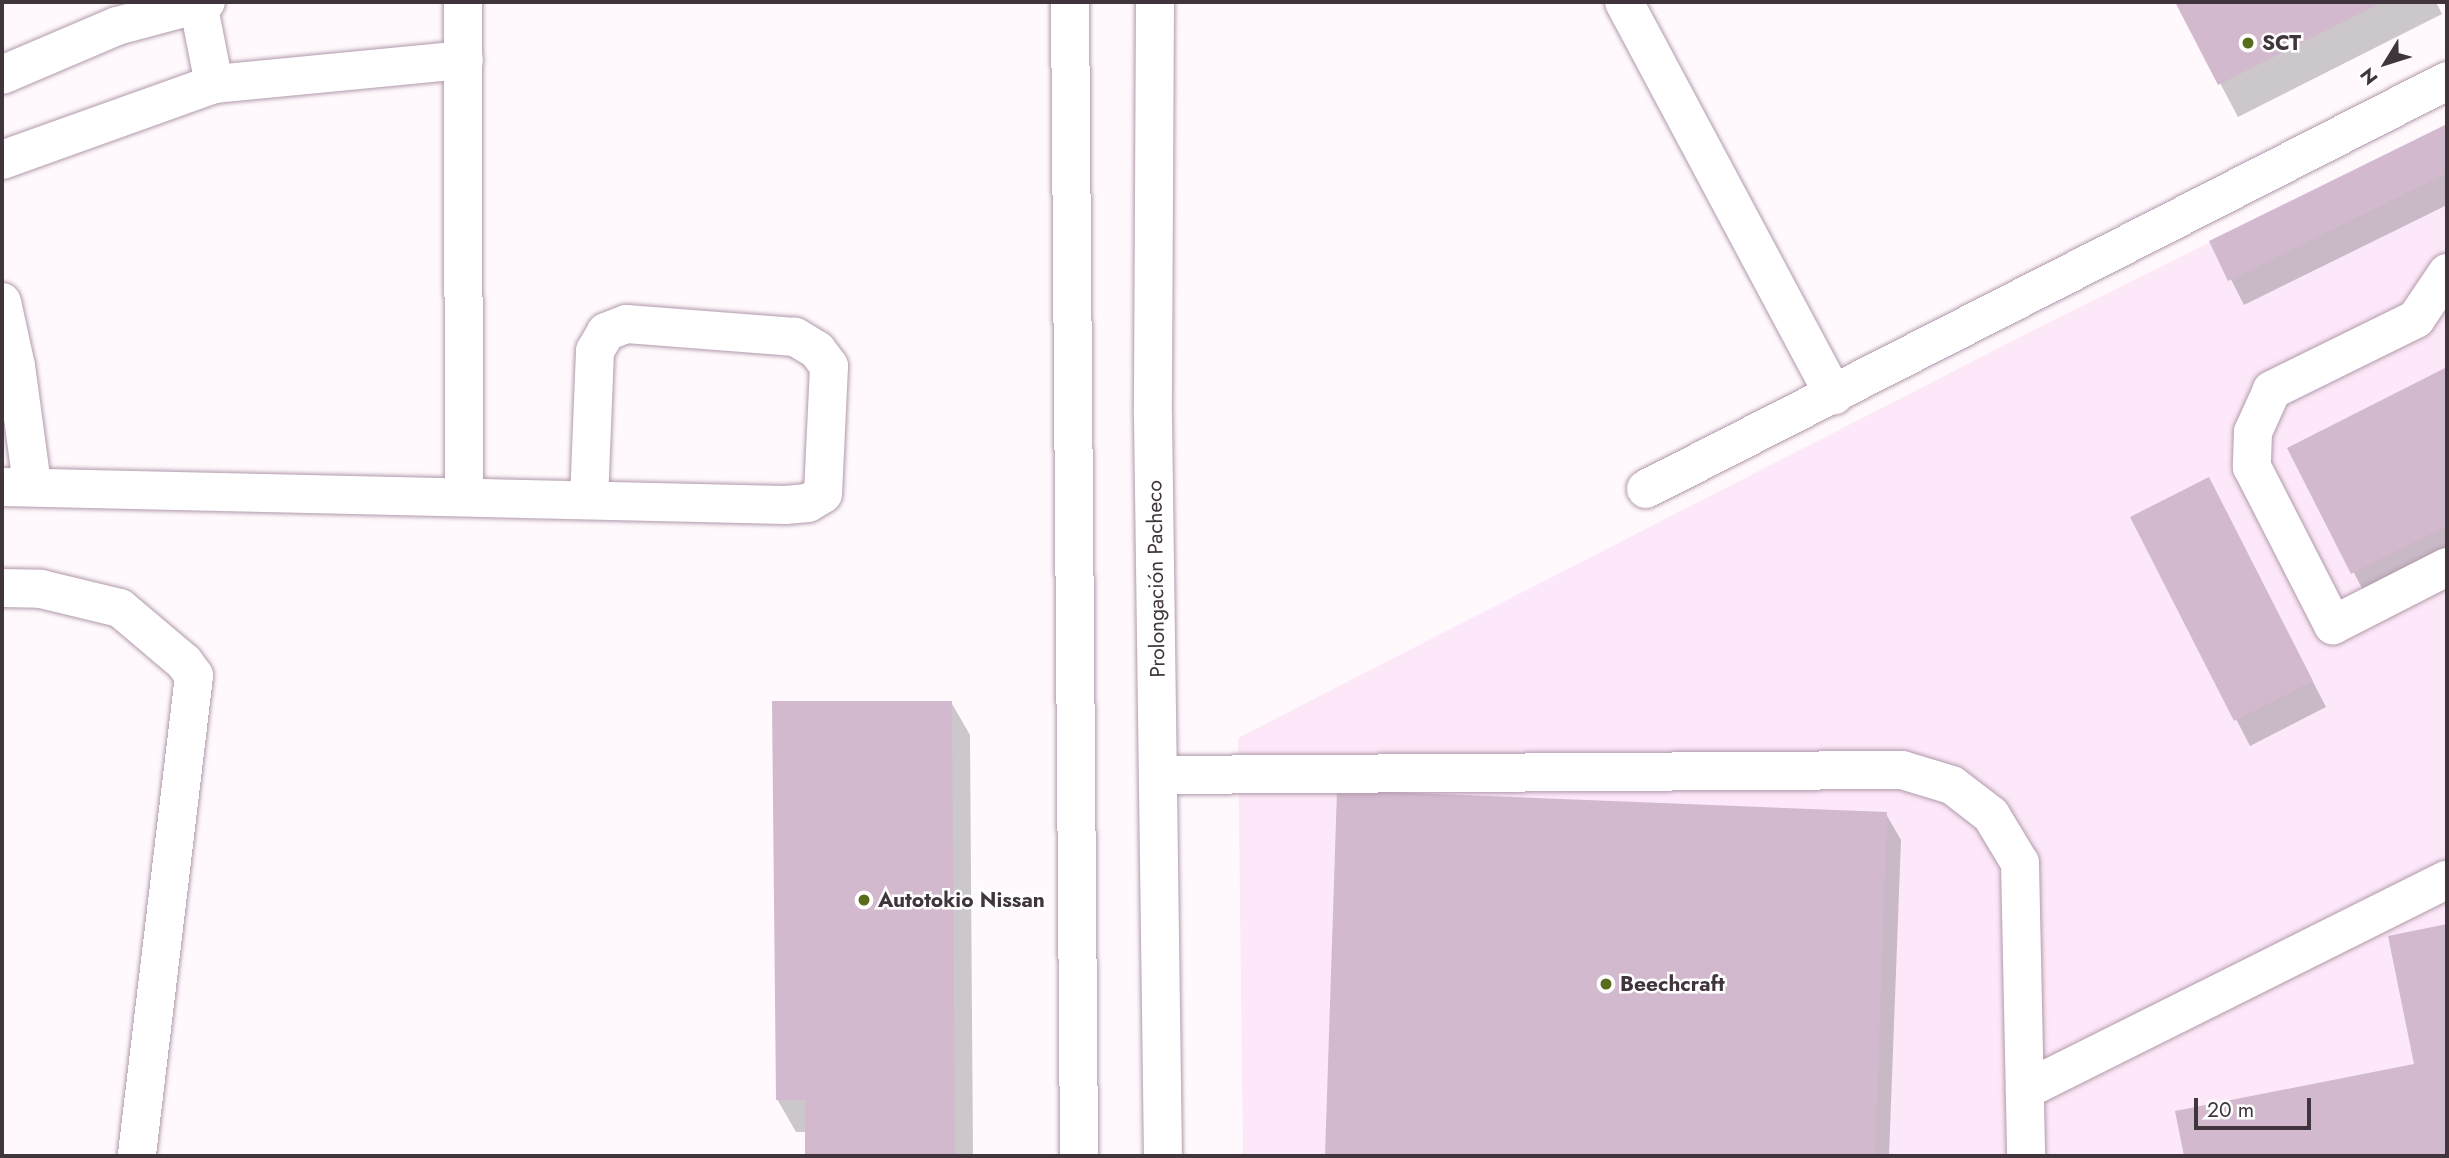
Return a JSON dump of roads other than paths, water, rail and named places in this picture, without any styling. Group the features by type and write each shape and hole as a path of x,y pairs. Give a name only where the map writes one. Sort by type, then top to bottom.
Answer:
{"main road":[{"path":"463,2 464,496"},
{"path":"1070,2 1079,1156"},
{"name":"Prolongación Pacheco","path":"1155,2 1153,416 1163,1156"},
{"path":"1625,2 1835,395"},
{"path":"2,75 117,26 202,3 214,84"},
{"path":"2,160 214,84 464,60"},
{"path":"1646,489 2447,81"},
{"path":"2447,273 2416,319 2272,390 2253,432 2252,467 2333,625 2447,567"},
{"path":"2,302 17,486 589,499 808,503 823,494 829,366 817,350 795,337 626,324 606,332 595,351 589,499"},
{"path":"2,588 41,589 120,608 178,656 194,676 138,1156"},
{"path":"1159,775 1902,770 1952,785 1991,815 2020,863 2026,1156"},
{"path":"2025,1090 2447,880"}],"place":[{"name":"SCT","path":"2248,43"},
{"name":"Autotokio Nissan","path":"864,900"},
{"name":"Beechcraft","path":"1606,984"}]}
